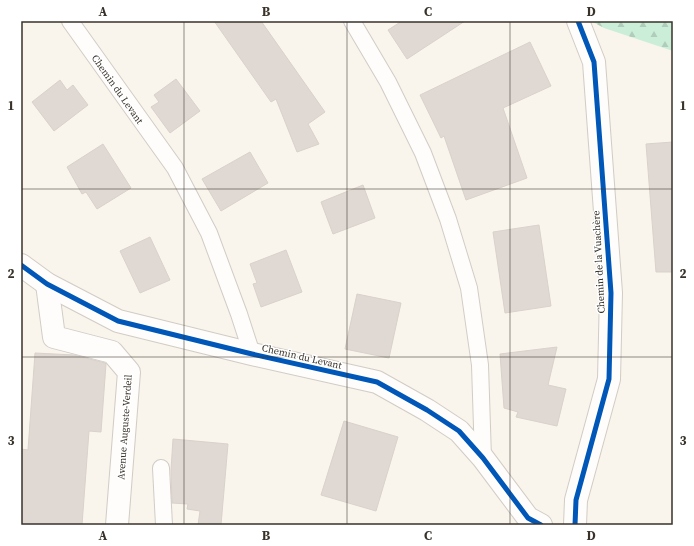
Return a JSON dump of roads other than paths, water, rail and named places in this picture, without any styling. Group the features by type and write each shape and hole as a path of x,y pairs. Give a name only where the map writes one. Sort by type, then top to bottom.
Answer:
{"street":[{"name":"Chemin de la Vuachère","path":"574,525 576,500 609,379 611,293 594,62 578,21"},
{"name":"Chemin du Levant","path":"21,265 47,284 118,321 252,354 377,382 427,410 459,431 482,458 528,518 541,525"},
{"name":"Avenue Auguste-Verdeil","path":"47,284 54,337 112,352 129,372 117,525"}],"lane":[{"name":"Chemin du Levant","path":"70,21 175,168 209,233 252,354"},
{"path":"352,21 388,82 423,153 448,219 469,288 480,365 482,458"},
{"path":"161,468 164,525"}]}
